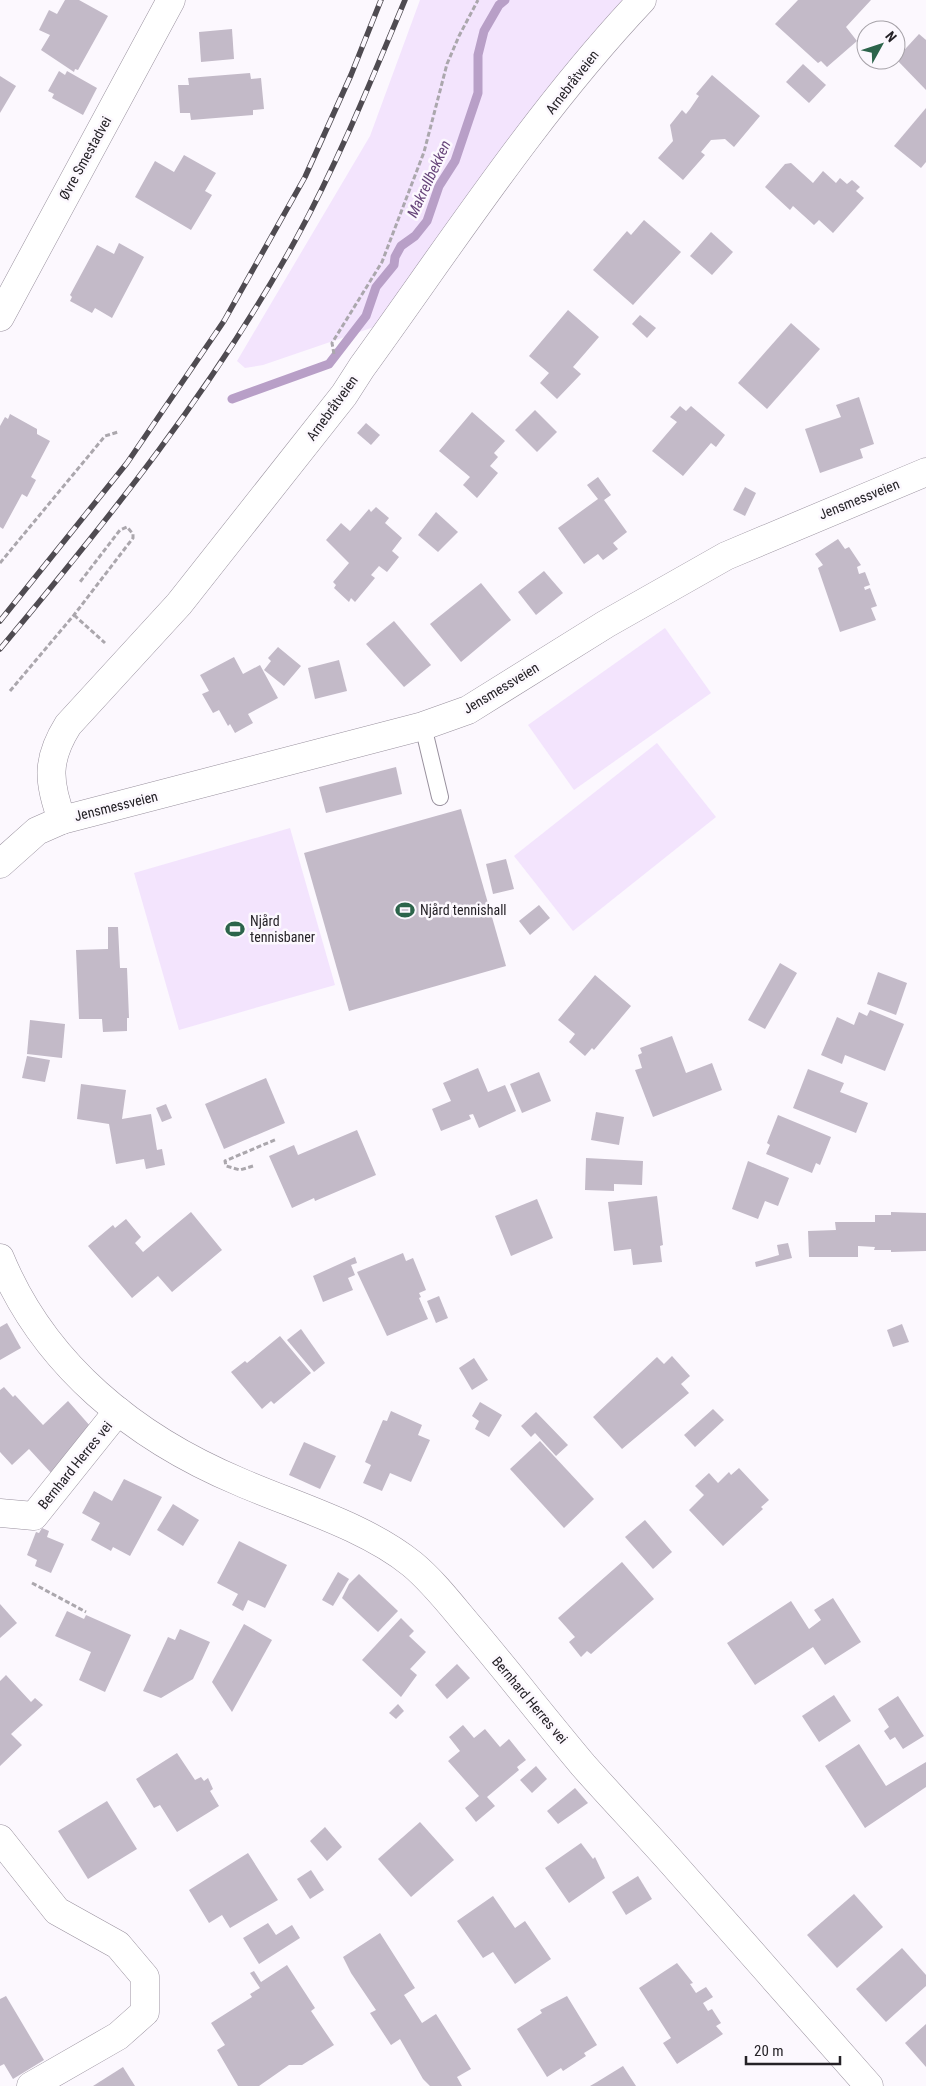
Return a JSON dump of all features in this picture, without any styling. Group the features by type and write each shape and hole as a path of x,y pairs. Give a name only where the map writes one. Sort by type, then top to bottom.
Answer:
{"street":[{"name":"Øvre Smestadvei","path":"0,316 171,0"},
{"name":"Arnebråtveien","path":"62,820 53,796 50,776 52,759 58,742 68,725 179,604 332,411 554,104 612,32 642,0"},
{"name":"Jensmessveien","path":"0,864 37,832 62,820 423,726 468,710 606,624 726,556 926,472"},
{"name":"Bernhard Herres vei","path":"0,1258 11,1284 53,1348 95,1394 146,1433 180,1454 238,1482 314,1512 368,1537 412,1564 449,1602 585,1767 869,2086"},
{"name":"Bernhard Herres vei","path":"0,1513 34,1516 118,1410"},
{"path":"0,1839 57,1911 118,1945 145,1977 145,2012 118,2036 31,2086"}],"lane":[{"path":"423,726 440,797"}],"path":[{"path":"332,343 382,262 424,152 447,64 478,0"},
{"path":"0,563 105,436 118,432"},
{"path":"10,691 74,615 133,538 133,534 127,527 120,530 80,582"},
{"path":"74,615 106,644"},
{"path":"253,1166 234,1169 226,1166 225,1161 277,1138"},
{"path":"32,1582 86,1612"}],"shaded area":[{"path":"420,0 623,0 374,327 263,365 245,368 237,361 370,136"},
{"path":"665,628 711,693 574,790 528,725"},
{"path":"657,743 716,817 573,931 514,856"},
{"name":"Njård tennisbaner","path":"290,828 335,985 179,1030 134,873"}],"building":[{"path":"65,0 79,0 108,16 78,70 75,69 74,72 41,50 50,35 39,30 49,10 57,14"},
{"path":"798,0 871,0 846,27 856,42 827,67 821,61 818,63 775,24"},
{"path":"232,29 234,59 201,62 199,32"},
{"path":"919,34 926,40 926,90 906,69 906,48"},
{"path":"803,64 826,85 809,103 786,82"},
{"path":"59,71 65,75 67,71 97,88 83,115 52,98 54,94 48,91"},
{"path":"250,73 251,79 261,78 264,109 253,110 253,115 191,120 190,113 180,113 178,85 189,85 188,78"},
{"path":"712,75 760,116 734,147 725,139 711,140 701,152 705,155 683,180 658,158 673,141 670,125 682,110 686,114 699,96 696,94"},
{"path":"0,76 16,86 0,113"},
{"path":"926,108 926,162 921,168 894,146"},
{"path":"184,155 216,173 205,191 212,195 191,230 135,197 155,161 174,172"},
{"path":"791,163 813,183 823,171 836,183 840,178 847,184 852,180 860,187 856,191 864,198 833,233 819,220 814,225 793,206 790,210 765,187 785,164"},
{"path":"644,220 681,252 633,305 593,270 627,231 631,235"},
{"path":"711,232 733,252 712,275 690,256"},
{"path":"119,243 144,257 112,318 95,308 92,313 70,301 72,297 70,295 97,245 114,254"},
{"path":"568,310 599,337 573,367 581,374 557,399 540,383 549,373 529,356"},
{"path":"640,315 656,328 647,338 632,324"},
{"path":"791,323 820,349 767,409 738,383"},
{"path":"859,397 874,444 860,449 863,458 820,473 805,429 841,417 836,405"},
{"path":"680,406 686,411 691,406 725,435 716,447 711,443 683,476 652,451 677,422 670,417"},
{"path":"535,410 557,432 537,452 515,430"},
{"path":"472,412 505,441 494,453 498,457 490,466 498,473 477,498 463,485 470,477 439,451"},
{"path":"10,414 37,429 37,434 50,441 31,477 36,480 27,497 22,494 3,529 0,527 0,426 5,417 8,419"},
{"path":"366,423 380,435 371,445 357,433"},
{"path":"598,477 611,495 604,500 627,532 613,543 618,549 603,560 598,554 584,564 558,528 598,499 587,485"},
{"path":"745,487 756,493 745,516 733,510"},
{"path":"376,507 389,518 385,523 402,538 392,551 399,557 387,572 379,566 371,575 375,578 355,602 351,598 349,602 334,588 336,585 333,582 349,563 326,540 341,523 350,531 369,509 371,512"},
{"path":"436,512 458,532 438,552 418,535"},
{"path":"838,539 845,549 849,547 861,565 857,567 859,574 865,572 870,585 864,587 865,590 870,588 877,606 871,608 876,620 840,632 818,568 823,565 815,554"},
{"path":"544,571 563,593 536,615 518,592"},
{"path":"481,583 511,620 461,662 430,624"},
{"path":"394,621 431,665 404,687 366,644"},
{"path":"278,647 301,666 284,686 264,670 271,661 268,658"},
{"path":"234,657 243,674 260,665 278,698 248,714 253,723 235,733 230,724 228,726 219,710 213,713 202,694 209,691 200,675"},
{"path":"339,660 347,691 315,699 308,668"},
{"path":"396,767 402,794 326,813 319,787"},
{"name":"Njård tennishall","path":"461,809 506,966 349,1011 304,853"},
{"path":"506,859 514,889 493,894 486,864"},
{"path":"539,905 550,918 530,935 519,921"},
{"path":"108,927 118,927 120,968 127,968 129,1018 127,1018 127,1031 103,1032 102,1019 79,1019 76,950 108,949"},
{"path":"780,963 797,973 765,1029 748,1020"},
{"path":"878,972 907,983 896,1015 867,1004"},
{"path":"595,975 631,1006 594,1050 592,1048 585,1056 569,1042 575,1034 558,1020"},
{"path":"870,1010 904,1024 885,1071 845,1055 842,1064 821,1055 837,1017 854,1025 859,1012 867,1016"},
{"path":"30,1020 65,1024 62,1058 27,1054"},
{"path":"672,1036 686,1073 712,1063 722,1090 653,1117 635,1070 642,1068 638,1055 642,1053 640,1048"},
{"path":"27,1056 50,1060 45,1082 22,1078"},
{"path":"478,1068 488,1092 505,1085 516,1111 479,1128 473,1114 469,1115 471,1119 441,1131 432,1109 451,1101 443,1083"},
{"path":"808,1069 844,1083 840,1092 868,1103 856,1133 793,1108"},
{"path":"539,1072 551,1101 522,1113 510,1084"},
{"path":"266,1078 285,1123 224,1149 205,1104"},
{"path":"81,1084 126,1090 122,1119 151,1114 157,1150 162,1149 165,1165 146,1169 144,1159 116,1164 109,1124 77,1119"},
{"path":"166,1104 172,1118 162,1122 156,1108"},
{"path":"596,1112 624,1117 619,1145 591,1140"},
{"path":"778,1115 831,1137 820,1165 816,1163 812,1173 766,1154 770,1145 767,1143"},
{"path":"357,1130 376,1175 315,1201 314,1198 292,1208 269,1156 294,1145 298,1155"},
{"path":"586,1158 643,1161 642,1185 614,1184 614,1191 585,1190"},
{"path":"748,1161 789,1178 778,1206 765,1201 758,1219 732,1209"},
{"path":"657,1196 663,1245 660,1246 662,1262 633,1265 631,1249 614,1251 608,1202"},
{"path":"537,1199 553,1238 511,1256 495,1216"},
{"path":"191,1212 222,1250 172,1292 158,1276 132,1298 88,1246 113,1225 115,1228 126,1219 141,1237 135,1243 143,1252"},
{"path":"891,1212 926,1213 926,1251 891,1252 891,1250 874,1250 875,1247 858,1246 858,1257 809,1257 808,1231 836,1230 835,1222 875,1222 875,1215 891,1215"},
{"path":"788,1243 792,1258 756,1267 755,1262 779,1255 777,1245"},
{"path":"403,1253 406,1261 413,1258 426,1290 419,1293 421,1297 419,1298 428,1319 387,1336 357,1272"},
{"path":"355,1257 357,1263 351,1265 355,1275 348,1278 353,1290 323,1302 313,1276"},
{"path":"439,1296 448,1318 436,1323 427,1301"},
{"path":"7,1323 21,1348 0,1360 0,1327"},
{"path":"902,1324 909,1342 893,1347 887,1330"},
{"path":"301,1329 325,1363 314,1372 287,1340"},
{"path":"280,1336 311,1373 274,1404 271,1401 262,1409 231,1372 245,1361 247,1363"},
{"path":"672,1356 690,1376 681,1384 689,1393 622,1449 593,1417 657,1357 664,1364"},
{"path":"474,1358 488,1380 472,1390 459,1368"},
{"path":"4,1387 13,1397 15,1395 43,1425 68,1401 91,1427 53,1475 29,1449 12,1465 0,1452 0,1390"},
{"path":"480,1402 502,1415 489,1437 475,1429 479,1421 472,1416"},
{"path":"713,1409 724,1420 695,1447 684,1435"},
{"path":"391,1411 422,1425 418,1435 430,1440 411,1482 390,1473 382,1491 363,1483 371,1465 365,1462 383,1420 387,1421"},
{"path":"536,1412 568,1445 556,1456 535,1433 531,1437 521,1426"},
{"path":"540,1441 594,1499 564,1528 510,1469"},
{"path":"304,1442 336,1456 320,1489 289,1475"},
{"path":"739,1468 769,1500 761,1507 763,1509 723,1546 689,1510 704,1495 695,1486 709,1473 718,1483 729,1472 731,1475"},
{"path":"124,1479 162,1497 130,1556 113,1547 111,1551 91,1540 100,1523 82,1513 94,1491 112,1501"},
{"path":"173,1504 199,1520 183,1546 157,1530"},
{"path":"645,1520 672,1552 653,1569 625,1537"},
{"path":"42,1528 49,1531 47,1537 64,1544 51,1573 35,1566 37,1560 27,1555 36,1532 39,1533"},
{"path":"239,1541 287,1565 265,1608 248,1600 243,1611 232,1605 238,1594 217,1583"},
{"path":"622,1562 654,1599 591,1654 587,1651 581,1657 569,1642 575,1637 558,1618"},
{"path":"338,1572 349,1579 333,1606 322,1600"},
{"path":"359,1574 398,1611 378,1632 342,1598 349,1584"},
{"path":"833,1598 861,1642 825,1665 813,1647 755,1685 727,1643 791,1601 809,1629 821,1620 814,1610"},
{"path":"0,1604 17,1623 0,1638"},
{"path":"67,1611 84,1619 86,1615 131,1635 105,1692 79,1680 91,1652 55,1636"},
{"path":"401,1618 414,1631 409,1636 426,1652 410,1669 417,1675 401,1697 362,1660"},
{"path":"244,1624 272,1640 232,1712 212,1682"},
{"path":"180,1629 210,1642 193,1679 161,1698 143,1691 168,1637 175,1640"},
{"path":"457,1664 470,1678 447,1699 435,1685"},
{"path":"6,1675 31,1702 35,1698 43,1705 11,1734 22,1745 0,1766 0,1681"},
{"path":"834,1695 851,1721 819,1742 802,1716"},
{"path":"898,1696 924,1736 903,1749 895,1737 890,1740 884,1731 889,1727 878,1709"},
{"path":"398,1704 404,1711 396,1719 389,1713"},
{"path":"463,1725 474,1738 485,1729 500,1747 509,1739 526,1760 517,1767 519,1770 487,1797 495,1806 476,1822 465,1808 479,1796 448,1761 460,1751 449,1737"},
{"path":"859,1744 886,1786 926,1762 926,1787 865,1828 825,1766"},
{"path":"177,1753 195,1780 201,1777 204,1781 208,1778 213,1789 210,1791 219,1806 177,1832 160,1805 154,1808 136,1779"},
{"path":"536,1766 547,1779 532,1793 520,1780"},
{"path":"575,1788 588,1803 558,1824 547,1811"},
{"path":"107,1801 137,1849 88,1879 58,1831"},
{"path":"420,1822 454,1860 411,1897 378,1859"},
{"path":"325,1827 342,1847 327,1861 310,1841"},
{"path":"581,1843 593,1859 595,1857 605,1878 569,1903 545,1868"},
{"path":"248,1853 278,1900 230,1928 222,1915 209,1923 189,1890"},
{"path":"311,1870 324,1890 310,1899 297,1879"},
{"path":"638,1876 652,1899 626,1915 612,1892"},
{"path":"854,1894 883,1927 837,1968 807,1935"},
{"path":"493,1896 515,1928 525,1921 551,1959 515,1984 493,1952 483,1958 457,1921"},
{"path":"268,1923 276,1935 292,1925 300,1938 259,1964 243,1938"},
{"path":"380,1933 415,1988 404,1995 422,2023 436,2014 471,2069 457,2077 462,2086 430,2086 423,2079 400,2039 391,2045 370,2013 376,2010 351,1973 343,1957"},
{"path":"902,1948 926,1975 926,1986 886,2022 856,1989"},
{"path":"677,1963 693,1983 690,1984 696,1993 706,1987 713,1997 703,2003 708,2011 712,2009 721,2023 716,2026 723,2034 677,2064 663,2043 671,2038 639,1988"},
{"path":"287,1965 315,2008 311,2011 334,2045 302,2065 289,2065 259,2086 238,2086 217,2050 225,2045 211,2023 252,1997 250,1994 260,1988 250,1973 254,1971 261,1982"},
{"path":"6,1996 44,2060 13,2079 4,2064 0,2066 0,1999"},
{"path":"567,1996 597,2045 584,2053 586,2056 563,2071 561,2068 547,2077 517,2029 542,2013 540,2010"},
{"path":"926,2024 926,2067 905,2043"},
{"path":"623,2066 636,2086 590,2086 597,2082"},
{"path":"123,2067 135,2086 93,2086"}],"waterway":[{"name":"Makrellbekken","path":"232,399 329,364 366,316 376,287 394,265 395,257 401,246 415,236 427,221 439,186 455,161 478,93 478,55 484,31 499,5 505,0"}],"railway":[{"path":"0,621 127,463 224,321 305,177 351,75 381,0"},
{"path":"0,649 120,502 195,400 231,347 296,239 326,181 354,121 405,0"}],"place":[{"name":"Njård tennishall","path":"405,910"},
{"name":"Njård tennisbaner","path":"235,929"}]}
